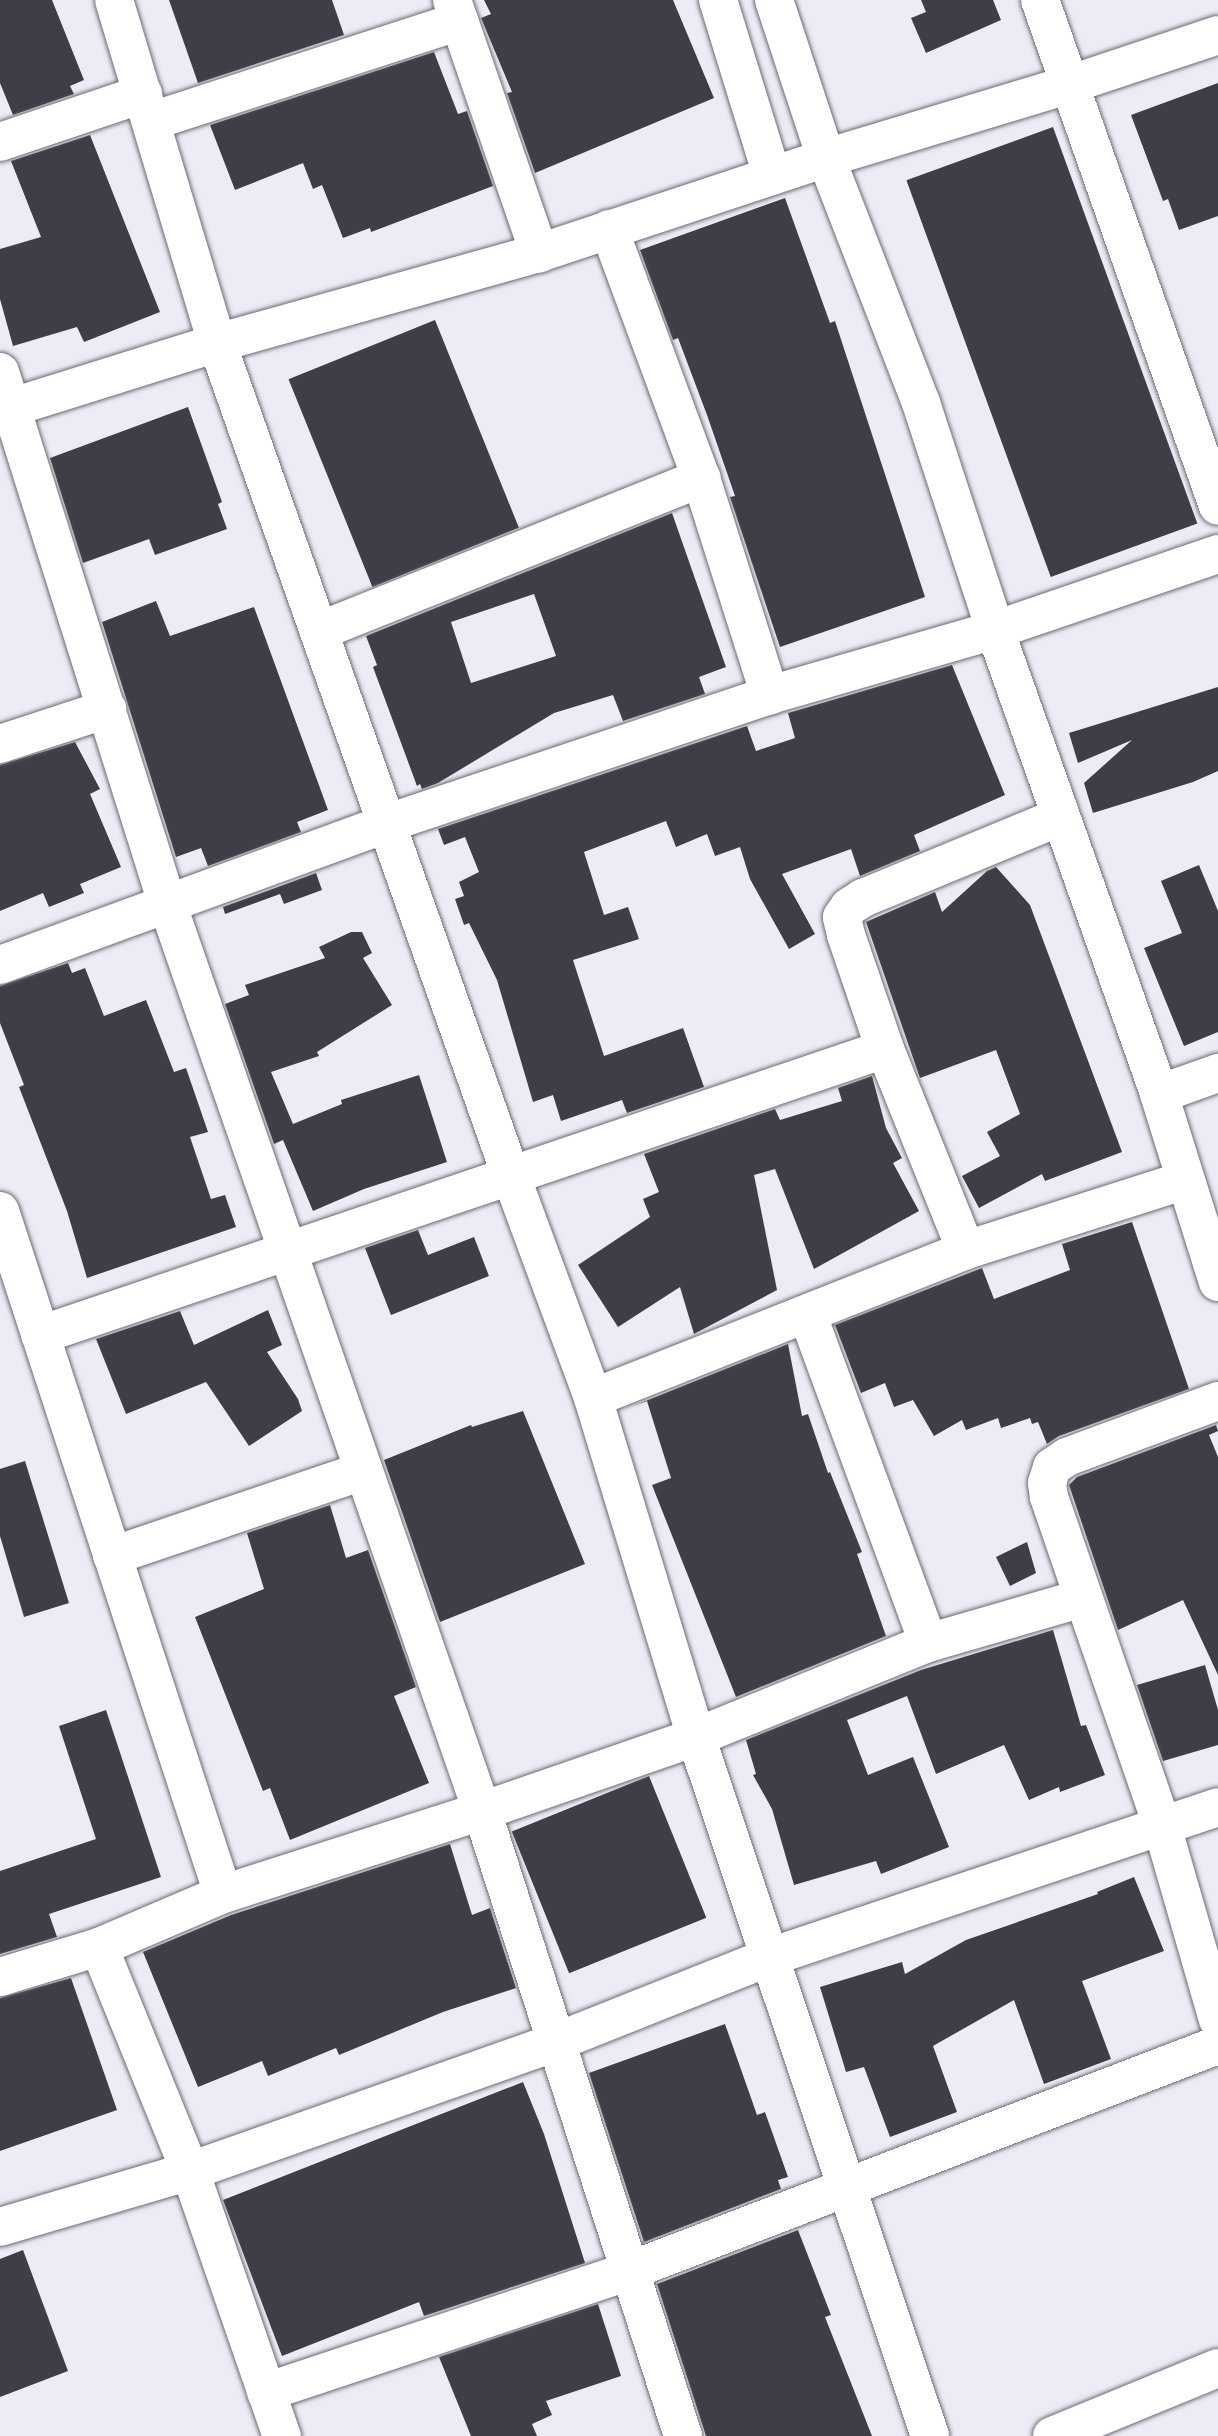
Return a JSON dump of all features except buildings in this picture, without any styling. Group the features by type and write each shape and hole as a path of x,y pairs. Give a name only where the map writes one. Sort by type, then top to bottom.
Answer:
{"street":[{"path":"114,0 217,343 511,1176 593,1398 696,1737 930,2436"},
{"path":"718,0 772,175"},
{"path":"774,0 826,158 921,403 995,630 1159,1094 1218,1282"},
{"path":"1041,0 1068,85 1218,506"},
{"path":"0,142 148,107 456,11 539,253"},
{"path":"683,2436 482,1811 168,905 107,709 4,397 217,343 539,253 772,175 1068,85 1218,35"},
{"path":"609,229 701,478 770,695"},
{"path":"319,631 701,478"},
{"path":"0,965 388,823 770,695 995,630 1218,554"},
{"path":"0,744 107,709"},
{"path":"966,1250 885,1049 842,917 849,907 863,898 1060,817"},
{"path":"40,1335 885,1049"},
{"path":"1159,1094 1218,1073"},
{"path":"593,1398 808,1316 966,1250 1185,1181"},
{"path":"0,1211 222,1894"},
{"path":"808,1316 928,1643"},
{"path":"1218,1401 1067,1457 1052,1467 1047,1482 1049,1497 1162,1826 1218,2020"},
{"path":"112,1556 363,1471"},
{"path":"0,1977 99,1947 222,1894 482,1811 696,1737 928,1643 1083,1598"},
{"path":"0,2227 190,2171 556,2042 770,1957 1218,1807"},
{"path":"99,1947 190,2171 282,2436"},
{"path":"266,2392 629,2271 847,2185 1218,2045"},
{"path":"1052,2436 1218,2368"}]}
